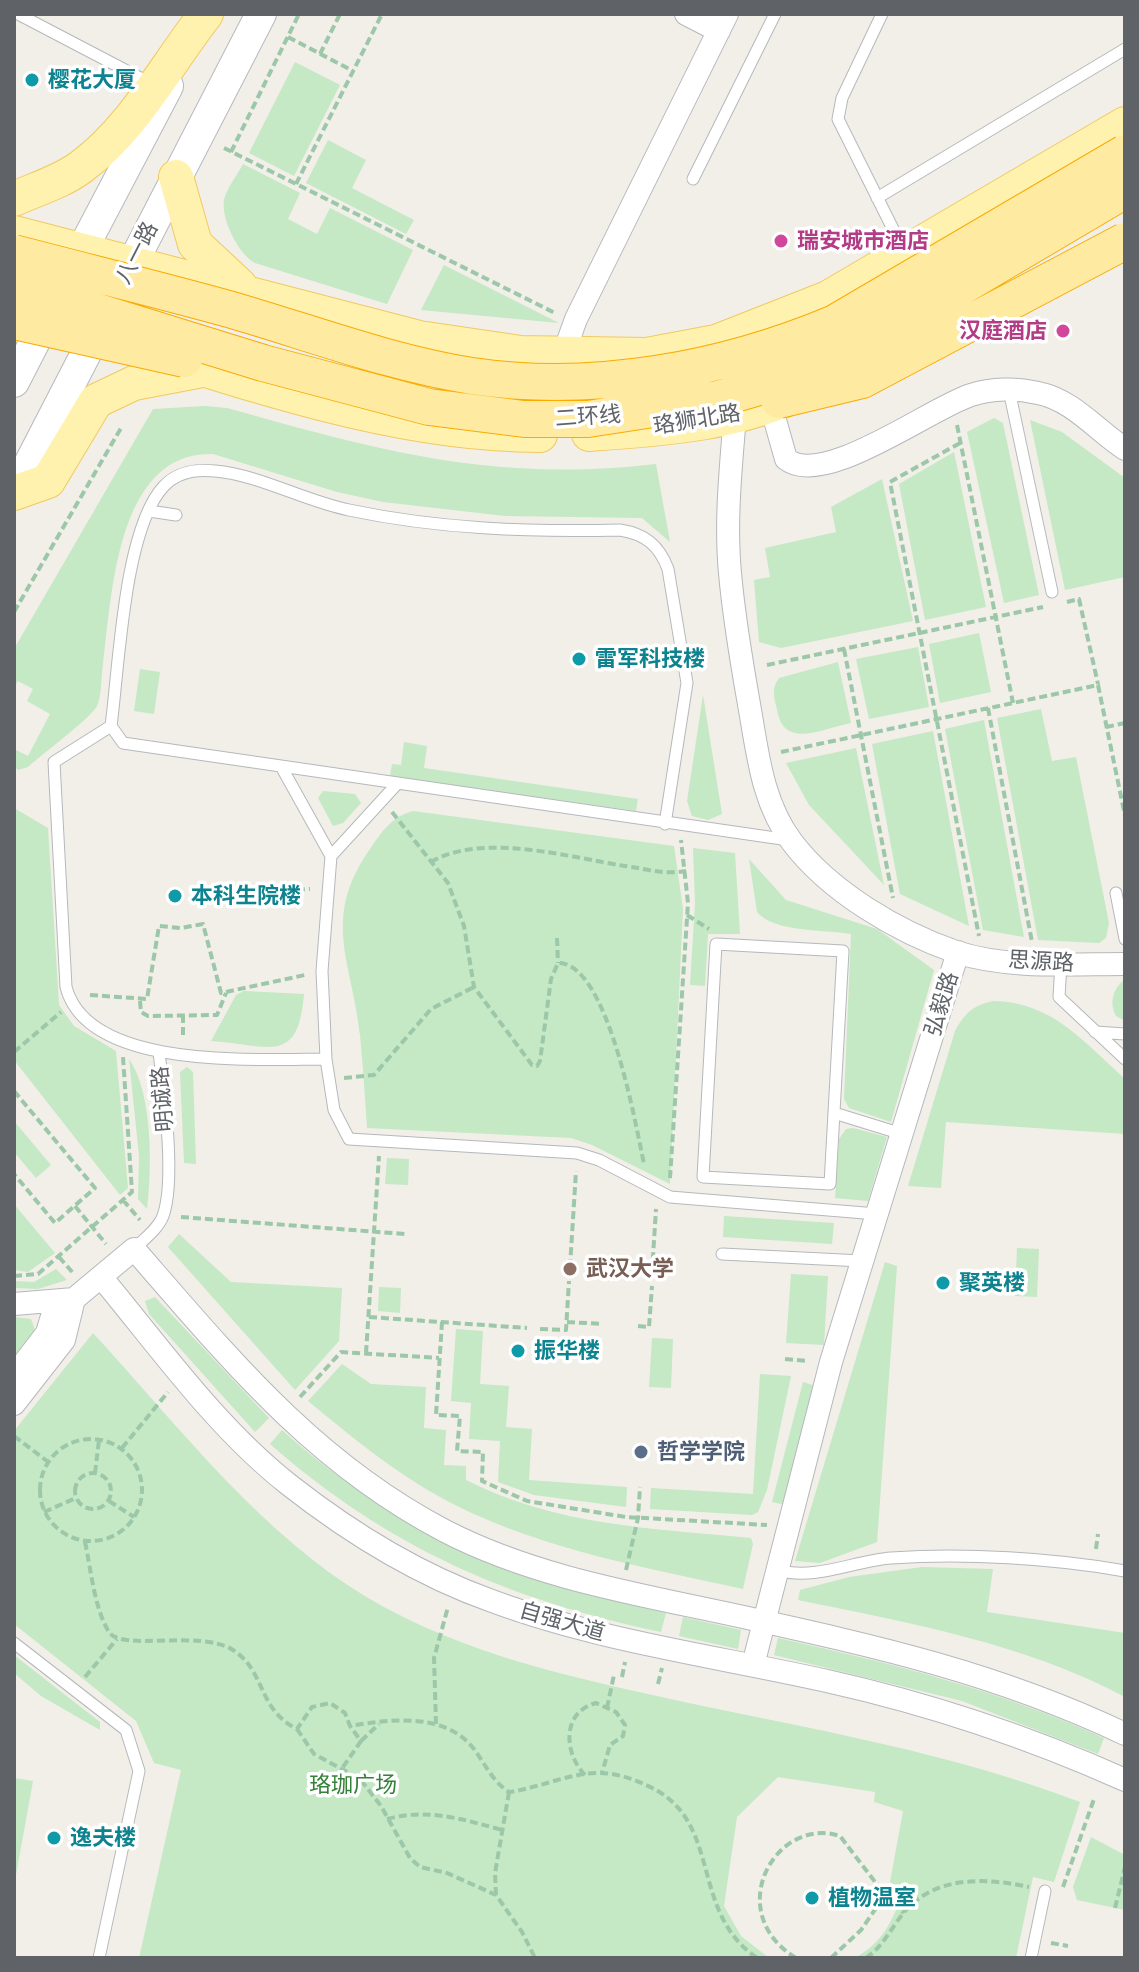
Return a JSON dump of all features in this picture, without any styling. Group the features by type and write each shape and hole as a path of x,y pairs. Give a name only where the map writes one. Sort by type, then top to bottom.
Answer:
{"highway":[{"name":"二环线","path":"14,253 442,370 521,380 594,379 711,364 783,344 835,323 1125,153"},
{"name":"二环线","path":"14,286 263,363 429,407 524,419 588,419 680,405 776,382 849,353 1125,190"},
{"path":"680,405 715,413 862,380 1109,241"},
{"path":"25,317 207,364 263,363"}],"main road":[{"path":"14,199 80,168 130,118 206,14"},
{"path":"14,382 25,317 82,250 206,14"},
{"name":"八一路","path":"14,493 261,14"},
{"path":"14,233 419,338 480,349 563,355 647,355 716,342 828,298 1125,124"},
{"path":"1046,171 1109,241"},
{"path":"176,177 195,244 247,292"},
{"name":"珞狮北路","path":"25,317 205,370 376,415 503,434 627,431 735,415 771,406 1109,241 1125,222"},
{"path":"14,493 48,481 96,401 134,383 205,370"}],"street":[{"path":"563,355 575,323 723,22 686,14"},
{"path":"771,406 786,459 802,467 835,461 975,393 1009,390 1053,397 1081,413 1125,449"},
{"name":"弘毅路","path":"735,415 728,530 732,588 758,757 767,795 791,841 839,887 898,925 958,952 862,1261 787,1525 753,1665"},
{"name":"思源路","path":"958,952 983,958 1061,964 1125,964"},
{"path":"14,1304 69,1293 102,1278 127,1255"},
{"name":"自强大道","path":"127,1255 283,1416 333,1459 446,1532 504,1557 579,1580 969,1671 1042,1696 1125,1734"},
{"name":"自强大道","path":"102,1278 235,1435 291,1486 373,1542 455,1586 567,1625 753,1665 958,1715 1125,1780"},
{"path":"14,1376 47,1333 69,1293"},
{"path":"14,1404 64,1340 69,1293"}],"lane":[{"path":"18,14 154,85"},
{"path":"693,179 775,14"},
{"path":"876,16 842,98 838,119 906,255"},
{"path":"877,198 1125,49"},
{"path":"1009,390 1052,592"},
{"path":"665,824 687,683 668,569 662,553 641,534 620,530 455,528 400,520 345,509 222,472 205,470 181,475 167,483 136,539 111,726 123,743 396,785 665,824 679,826 791,841"},
{"path":"149,511 176,515"},
{"path":"111,726 54,762 70,997 84,1016 121,1040 159,1053"},
{"path":"282,768 331,856 322,971 326,1059 334,1110 349,1139 577,1153 599,1160 670,1197 877,1214"},
{"path":"331,856 396,785"},
{"path":"1116,893 1125,939"},
{"path":"716,944 843,951 834,1113 830,1184 703,1177 716,944"},
{"path":"1061,964 1059,997 1125,1059"},
{"path":"1095,1032 1125,1034"},
{"name":"明诚路","path":"163,1215 166,1129 159,1053 326,1059"},
{"path":"834,1113 902,1134"},
{"path":"127,1255 163,1215"},
{"path":"722,1254 862,1261"},
{"path":"776,1570 799,1576 873,1559 920,1557 997,1559 1125,1571"},
{"path":"14,1643 126,1730 139,1771 99,1958"},
{"path":"1031,1958 1045,1891"}],"path":[{"path":"231,152 299,14"},
{"path":"320,54 340,14"},
{"path":"296,184 382,14"},
{"path":"287,37 353,71"},
{"path":"224,148 575,323"},
{"path":"952,403 1013,703"},
{"path":"14,612 121,428"},
{"path":"960,443 890,482 983,958"},
{"path":"1065,603 1079,599 1125,816"},
{"path":"767,665 1051,606"},
{"path":"844,649 898,925"},
{"path":"776,753 1098,685"},
{"path":"988,708 1036,962"},
{"path":"1106,727 1125,723"},
{"path":"382,801 431,862 457,903 474,987 530,1062 537,1066 551,979 558,963 557,938"},
{"path":"670,1197 687,915 686,871 679,826"},
{"path":"431,862 445,854 476,846 629,866 665,874 686,871"},
{"path":"273,891 328,888"},
{"path":"687,915 708,928 716,944"},
{"path":"14,1052 70,997 140,1001 150,993 159,926 181,928 203,924 218,988 226,993 322,971"},
{"path":"558,963 566,963 577,973 605,1015 625,1072 653,1189 652,1272"},
{"path":"252,980 254,987"},
{"path":"329,1080 374,1075 431,1009 474,987"},
{"path":"116,998 117,989"},
{"path":"140,1001 141,1012 148,1016 217,1015 226,993"},
{"path":"14,1276 38,1274 132,1192 134,1184 121,1040"},
{"path":"14,1091 95,1188 55,1223 14,1174"},
{"path":"366,1353 380,1143"},
{"path":"570,1267 577,1153"},
{"path":"123,1200 140,1220"},
{"path":"75,1206 93,1227 127,1255"},
{"path":"163,1215 405,1234"},
{"path":"59,1257 69,1293"},
{"path":"540,1329 566,1330 569,1281"},
{"path":"638,1326 649,1327 652,1286"},
{"path":"368,1317 527,1328"},
{"path":"442,1322 436,1415 460,1416 457,1451 483,1452 482,1481 527,1501 638,1518 787,1525"},
{"path":"567,1322 603,1324"},
{"path":"293,1405 341,1352 439,1358"},
{"path":"122,1448 183,1375"},
{"path":"14,1436 48,1461"},
{"path":"95,1473 99,1440"},
{"path":"99,1440 122,1448 140,1477 142,1494 134,1517 117,1535 85,1542 68,1537 53,1527 39,1495 40,1478 48,1461 59,1449 74,1441 99,1440"},
{"path":"95,1473 108,1481 108,1501 102,1507 91,1509 76,1498 78,1481 87,1474 95,1473"},
{"path":"626,1570 638,1518 640,1487"},
{"path":"44,1512 76,1498"},
{"path":"108,1501 134,1517"},
{"path":"85,1542 108,1631 117,1639 187,1637 221,1643 244,1660 276,1716 297,1729 314,1754 343,1767 360,1779 410,1858 420,1867 447,1873 496,1895 522,1932 535,1958"},
{"path":"436,1724 434,1658 455,1586"},
{"path":"74,1690 117,1639"},
{"path":"607,1708 614,1675"},
{"path":"297,1729 312,1707 324,1702 341,1708 361,1741"},
{"path":"585,1775 571,1759 570,1731 577,1716 590,1705 607,1708 620,1716 625,1731 620,1740 610,1745 602,1773"},
{"path":"343,1767 361,1741 381,1722"},
{"path":"350,1726 381,1722 436,1724 465,1739 498,1785 509,1792 602,1773 650,1787 679,1809 695,1832 719,1916 735,1940 757,1958"},
{"path":"496,1895 495,1879 509,1792"},
{"path":"1064,1884 1094,1799"},
{"path":"387,1819 407,1814 445,1815 502,1830"},
{"path":"796,1958 773,1941 765,1929 759,1907 761,1885 768,1866 787,1847 813,1836 840,1836 885,1895 904,1913"},
{"path":"1115,1908 1125,1867"},
{"path":"866,1958 886,1939 904,1913 933,1892 961,1882 1003,1881 1045,1891"},
{"path":"831,1958 861,1930 885,1895"}],"green space":[{"path":"295,62 340,85 294,176 249,153"},
{"path":"328,140 366,160 352,188 414,220 406,234 306,183"},
{"path":"243,164 300,193 288,219 317,234 330,208 413,250 387,304 255,263 249,258 232,235 224,208 227,191"},
{"path":"444,265 559,323 421,310"},
{"path":"227,408 388,450 490,466 598,469 656,464 670,542 642,518 505,516 383,502 337,492 213,454 181,459 156,476 138,501 125,532 110,602 97,706 76,728 28,767 18,770 14,766 14,749 28,756 50,714 27,701 33,689 18,681 14,687 14,649 153,409"},
{"path":"994,418 1003,423 1039,595 1004,603 967,432"},
{"path":"1030,420 1062,432 1125,478 1125,577 1065,590"},
{"path":"954,452 986,607 925,620 899,484"},
{"path":"882,479 913,621 781,648 759,642 754,580 770,577 765,548 836,532 831,507"},
{"path":"979,633 991,692 940,703 929,644"},
{"path":"918,647 929,707 869,719 856,659"},
{"path":"838,662 851,723 805,734 787,729 781,722 774,697 779,678"},
{"path":"140,669 160,672 154,714 134,711"},
{"path":"703,695 722,814 708,820 692,816 687,801"},
{"path":"1041,709 1052,761 1076,757 1109,923 1106,938 1099,943 1038,940 997,718"},
{"path":"984,720 1024,937 983,930 945,729"},
{"path":"933,731 969,926 900,894 872,744"},
{"path":"404,742 427,746 424,768 638,799 636,811 390,776 392,764 401,765"},
{"path":"856,748 884,885 809,805 786,763"},
{"path":"323,791 355,794 361,803 343,823 333,826 318,798"},
{"path":"14,808 48,828 59,1005 74,1026 116,1051 128,1188 120,1195 14,1060"},
{"path":"413,811 674,846 683,909 670,1184 592,1145 571,1138 367,1128 360,1035 343,918 347,895 356,872 372,846 394,820"},
{"path":"693,848 735,853 740,934 708,934 705,986 690,985 695,903"},
{"path":"749,859 786,900 877,929 934,970 891,1122 849,1108 844,1099 851,934 788,927 765,919 757,912"},
{"path":"1125,979 1125,1021 1116,1016 1113,996"},
{"path":"244,991 304,994 301,1017 287,1042 265,1047 211,1041 236,995"},
{"path":"993,1001 1033,1008 1050,1016 1080,1038 1125,1079 1125,1134 946,1122 941,1188 908,1186 955,1031 970,1011"},
{"path":"129,1059 143,1091 147,1111 150,1173 147,1209 138,1199 139,1156"},
{"path":"187,1067 193,1072 196,1164 184,1163 180,1072"},
{"path":"14,1121 51,1165 36,1178 14,1152"},
{"path":"846,1129 887,1137 868,1201 835,1198 839,1139"},
{"path":"387,1158 409,1159 408,1185 385,1184"},
{"path":"14,1204 55,1253 28,1272 14,1270"},
{"path":"724,1216 834,1223 832,1244 723,1237"},
{"path":"179,1234 231,1282 342,1288 339,1341 295,1390 168,1247"},
{"path":"1017,1248 1039,1249 1037,1297 1015,1296"},
{"path":"885,1262 897,1266 877,1542 820,1563 795,1561"},
{"path":"56,1269 67,1280 38,1289 14,1288 14,1281 34,1282"},
{"path":"791,1274 828,1276 824,1345 786,1343"},
{"path":"379,1287 401,1288 400,1313 378,1311"},
{"path":"155,1297 269,1418 255,1432 149,1314 145,1301"},
{"path":"14,1317 31,1319 36,1333 14,1364"},
{"path":"456,1329 483,1331 480,1384 509,1386 506,1427 532,1429 529,1480 627,1487 626,1507 534,1495 498,1482 500,1441 469,1439 471,1403 451,1401"},
{"name":"珞珈广场","path":"93,1333 213,1466 277,1529 346,1584 423,1626 547,1670 930,1755 1031,1784 1080,1802 1054,1882 1033,1877 1016,1958 854,1958 879,1938 891,1921 899,1901 902,1891 890,1882 903,1811 874,1802 875,1792 778,1777 737,1817 724,1906 741,1936 769,1958 139,1958 181,1770 154,1763 136,1721 14,1624 14,1431"},
{"path":"652,1338 673,1339 671,1388 649,1387"},
{"path":"342,1364 371,1384 426,1387 424,1428 446,1430 444,1465 466,1466 466,1480 500,1495 569,1516 751,1538 753,1544 743,1589 561,1546 491,1521 437,1495 380,1458 308,1401"},
{"path":"760,1374 791,1376 767,1490 758,1512 752,1515 650,1509 651,1488 753,1494"},
{"path":"803,1382 819,1387 785,1505 772,1502"},
{"path":"282,1430 326,1467 415,1526 508,1568 610,1600 666,1613 661,1632 552,1604 501,1586 405,1540 314,1480 270,1444"},
{"path":"922,1567 993,1569 987,1612 1125,1633 1125,1697 1087,1678 1006,1649 924,1627 798,1600 800,1590 849,1577"},
{"path":"683,1617 741,1630 738,1649 679,1636"},
{"path":"778,1638 944,1679 1025,1706 1104,1738 1098,1754 962,1701 774,1655"},
{"path":"14,1655 100,1722 100,1730 41,1696 14,1673"},
{"path":"14,1778 33,1781 14,1886"},
{"path":"1091,1837 1125,1855 1125,1910 1077,1900 1073,1887"}],"place":[{"name":"樱花大厦","path":"32,80"},
{"name":"瑞安城市酒店","path":"781,241"},
{"name":"汉庭酒店","path":"1063,331"},
{"name":"雷军科技楼","path":"579,659"},
{"name":"本科生院楼","path":"175,896"},
{"name":"武汉大学","path":"570,1269"},
{"name":"聚英楼","path":"943,1283"},
{"name":"振华楼","path":"518,1351"},
{"name":"哲学学院","path":"641,1452"},
{"name":"逸夫楼","path":"54,1838"},
{"name":"植物温室","path":"812,1898"}]}
